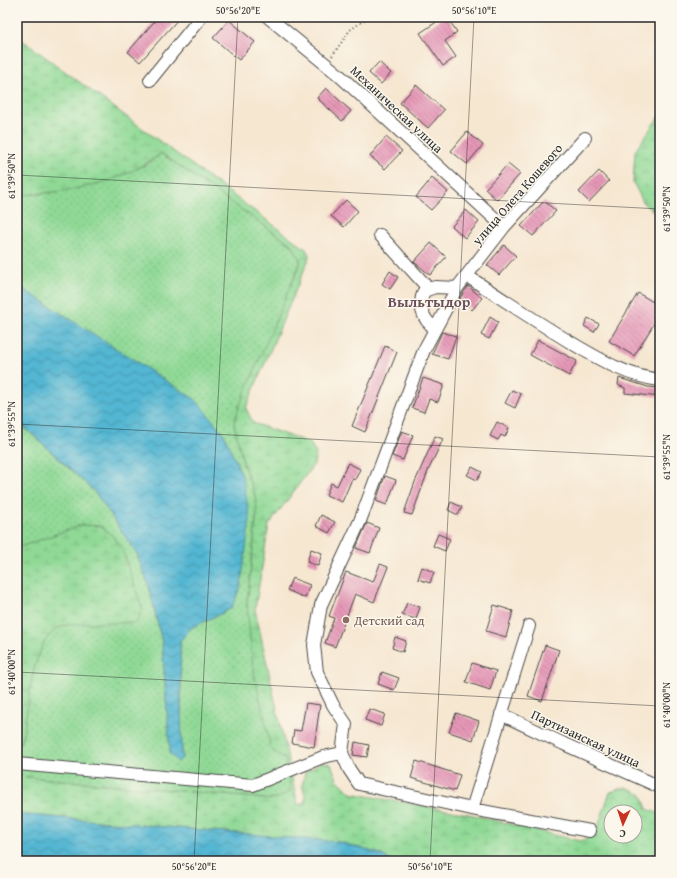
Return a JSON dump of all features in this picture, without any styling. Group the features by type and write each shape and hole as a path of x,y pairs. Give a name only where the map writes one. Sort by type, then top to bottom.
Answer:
{"street":[{"path":"150,80 201,17"},
{"name":"Механическая улица","path":"268,17 339,75 504,226"},
{"name":"улица Олега Кошевого","path":"342,752 346,724 333,705 317,672 314,645 321,605 360,521 424,350 457,288 504,226 585,138"},
{"path":"380,235 428,288 457,288"},
{"path":"467,276 530,318 613,367 650,379 660,380"},
{"path":"428,288 423,294 421,305 428,324 435,328"},
{"path":"472,809 529,626"},
{"name":"Партизанская улица","path":"501,714 660,787"},
{"path":"17,764 253,785 323,757 342,752 349,769 359,784 472,809 590,831"}],"path":[{"path":"332,56 350,30 369,17"}],"green space":[{"path":"17,36 306,249 309,255 308,261 246,408 253,423 310,443 316,453 314,464 269,525 255,609 298,805 305,803 306,797 302,786 305,772 322,762 331,764 337,779 351,793 469,814 580,841 595,835 603,812 603,844 643,844 643,804 606,804 610,792 626,787 642,795 647,809 660,814 660,861 391,861 380,854 339,842 17,814 17,776 266,799 279,798 291,790 285,759 271,749 253,668 247,605 257,511 255,495 244,466 234,423 240,404 300,264 300,259 292,245 161,153 146,164 129,172 93,185 36,194 17,195"},
{"path":"660,115 660,143 657,154 660,163 660,216 644,204 633,182 635,151"},
{"path":"161,153 292,245 300,259 300,264 234,423 244,466 255,495 257,511 247,605 280,754 285,758 292,790 275,799 17,776 17,421 95,492 137,554 149,587 162,642 170,754 182,758 180,641 191,628 232,608 196,400 17,285 17,195 40,194 146,165"},
{"path":"82,525 100,526 111,534 122,549 142,608 137,623 66,625 60,627 50,635 42,647 36,662 24,730 21,743 17,746 17,548"}],"water":[{"path":"17,285 196,400 224,434 243,478 250,519 241,585 232,608 191,628 180,641 182,758 178,762 170,754 162,642 149,587 137,554 95,492 17,420"},
{"path":"17,814 339,842 380,854 391,861 17,861"}],"building":[{"path":"158,17 180,17 140,62 128,52"},
{"path":"444,17 447,17 457,32 445,41 456,57 443,66 420,33"},
{"path":"229,20 255,42 239,60 213,38"},
{"path":"379,62 391,73 381,84 369,73"},
{"path":"416,85 444,110 428,128 400,103"},
{"path":"326,88 351,111 342,121 317,98"},
{"path":"467,132 483,145 467,164 451,151"},
{"path":"386,137 402,151 385,169 370,156"},
{"path":"508,164 520,174 497,200 485,189"},
{"path":"599,171 609,181 589,202 579,192"},
{"path":"432,178 448,192 431,210 416,197"},
{"path":"346,200 358,211 344,227 331,216"},
{"path":"544,201 556,211 533,236 521,226"},
{"path":"466,210 479,222 465,238 452,226"},
{"path":"431,243 446,257 430,275 414,262"},
{"path":"504,245 516,256 499,275 487,265"},
{"path":"390,271 398,277 390,289 382,284"},
{"path":"468,286 482,298 472,310 460,298"},
{"path":"638,293 660,306 660,314 634,356 609,341"},
{"path":"490,317 498,322 489,339 481,335"},
{"path":"588,318 599,324 594,332 584,326"},
{"path":"442,332 456,336 448,359 432,354"},
{"path":"538,340 577,361 569,376 530,355"},
{"path":"385,346 397,352 365,432 352,426"},
{"path":"423,378 444,385 438,402 429,399 424,412 412,408"},
{"path":"619,378 648,387 660,388 660,397 625,393 625,388 618,385"},
{"path":"512,390 521,394 515,408 505,403"},
{"path":"497,422 509,428 505,437 501,435 498,440 490,436"},
{"path":"402,431 413,435 403,460 392,456"},
{"path":"435,436 443,439 428,471 412,515 404,513 415,482"},
{"path":"348,463 360,469 355,480 352,479 342,502 326,495 331,483 337,486"},
{"path":"472,467 482,472 477,480 467,475"},
{"path":"385,476 396,480 387,505 376,501"},
{"path":"451,502 462,507 458,515 448,510"},
{"path":"321,515 335,522 329,533 316,526"},
{"path":"367,523 379,528 370,553 356,548"},
{"path":"438,534 450,539 445,551 433,546"},
{"path":"311,549 322,553 318,566 307,562"},
{"path":"380,564 388,567 374,602 355,594 335,647 325,643 334,618 329,616 346,572 373,582"},
{"path":"422,567 434,572 430,583 418,579"},
{"path":"292,578 310,585 305,598 287,590"},
{"path":"407,603 420,607 416,619 402,615"},
{"path":"494,605 513,611 506,637 486,631"},
{"path":"395,637 406,641 403,652 392,648"},
{"path":"545,645 559,650 542,701 528,696"},
{"path":"472,663 496,671 490,690 466,682"},
{"path":"382,672 399,678 394,690 378,684"},
{"path":"306,703 320,705 314,747 292,743 294,730 301,731"},
{"path":"369,709 385,714 381,726 365,720"},
{"path":"456,713 479,721 473,740 449,732"},
{"path":"355,742 369,745 367,757 353,755"},
{"path":"416,761 460,775 455,791 411,778"}],"place":[{"name":"Детский сад","path":"346,620"}],"district":[{"name":"Выльтыдор","path":"429,302"}]}
